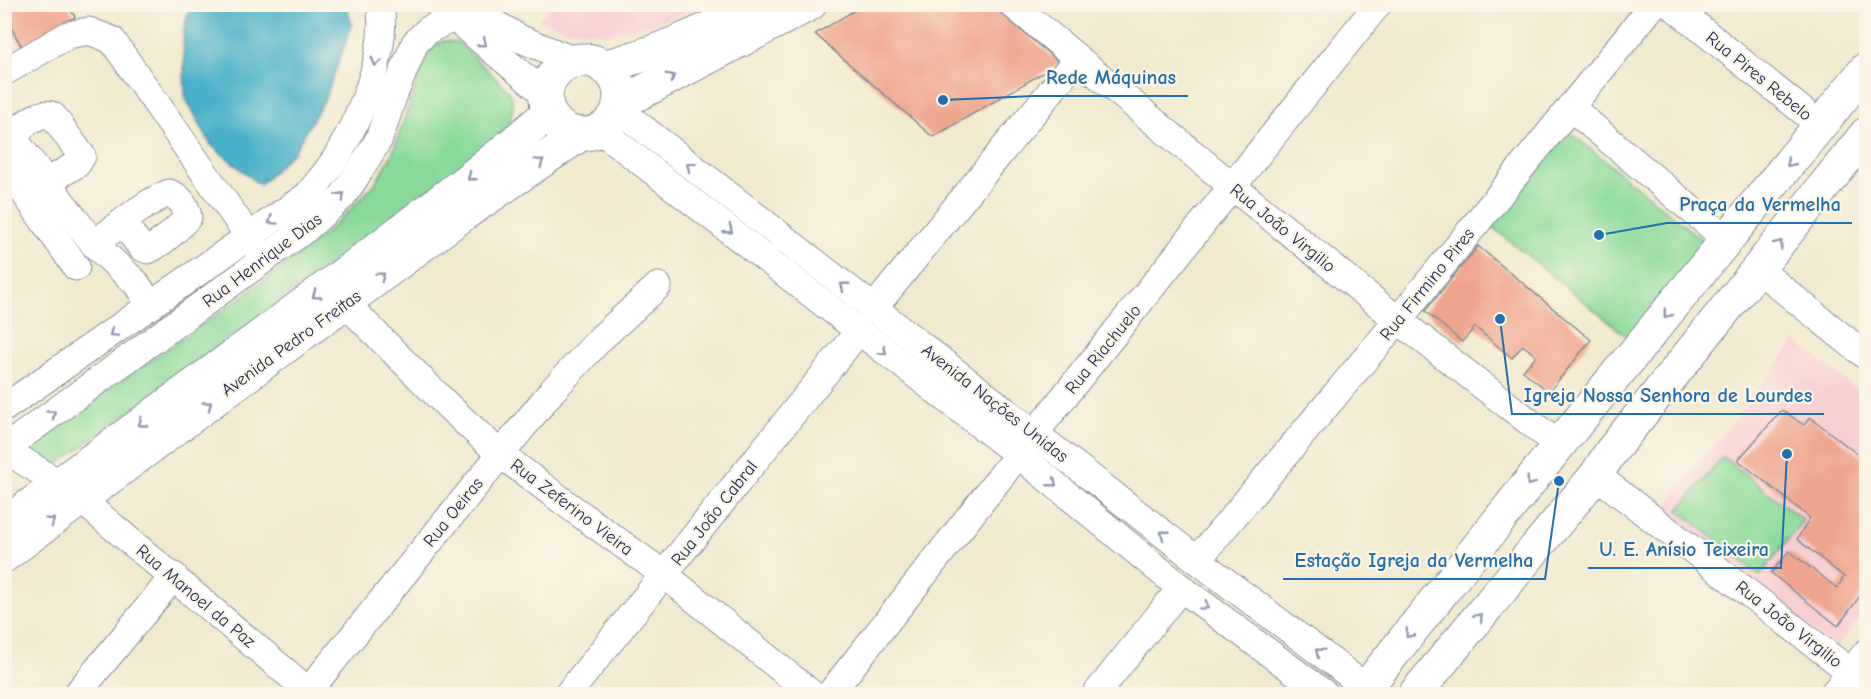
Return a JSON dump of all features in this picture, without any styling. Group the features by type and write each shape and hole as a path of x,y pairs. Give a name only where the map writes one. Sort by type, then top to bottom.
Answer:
{"main road":[{"path":"589,64 611,74 619,94 604,119 563,129 547,104 549,83 555,73 564,66 589,64 683,41 729,20 756,4"},
{"name":"Avenida Pedro Freitas","path":"4,524 70,491 345,303 464,214 604,119 810,4"},
{"path":"1367,692 1559,445 1866,69"},
{"name":"Avenida Pedro Freitas","path":"4,556 70,491 513,145 547,104"},
{"path":"1415,694 1596,475 1610,453 1866,134"}],"street":[{"name":"Rua Henrique Dias","path":"4,408 308,195 335,160 359,116 379,57 380,4"},
{"name":"Rua João Virgilio","path":"1012,4 1398,321 1559,445"},
{"name":"Rua Riachuelo","path":"830,694 1378,4"},
{"name":"Rua Firmino Pires","path":"1197,560 1398,321 1654,4"},
{"name":"Rua Pires Rebelo","path":"1670,4 1820,125"},
{"name":"Rua Henrique Dias","path":"4,449 307,228 342,197 379,139 393,97 416,43 428,30 455,9"},
{"path":"455,9 494,23 521,39 589,64"},
{"path":"455,9 547,104"},
{"path":"4,72 68,36 89,31 112,40 248,238 265,259"},
{"path":"873,309 1077,59"},
{"path":"1570,107 1727,240"},
{"name":"Avenida Nações Unidas","path":"604,119 873,309 1367,692"},
{"name":"Avenida Nações Unidas","path":"604,119 858,332 1019,455 1181,588 1325,694"},
{"path":"4,164 76,267"},
{"path":"47,182 94,244 136,283 151,306"},
{"path":"94,244 123,223"},
{"path":"1759,270 1866,357"},
{"name":"Rua Oeiras","path":"309,693 552,391 601,338 658,286"},
{"name":"Rua Zeferino Vieira","path":"345,303 450,408 500,454 665,575 812,694"},
{"name":"Rua João Cabral","path":"568,694 858,332"},
{"name":"Rua Manoel da Paz","path":"4,449 70,491 174,576 309,693"},
{"name":"Rua João Virgilio","path":"1596,475 1861,670"},
{"path":"76,694 174,576"},
{"path":"1096,694 1181,588"},
{"path":"1833,694 1861,670"}],"shaded area":[{"path":"550,5 700,5 677,16 608,34 569,30 538,20"},
{"path":"1796,341 1866,397 1866,610 1836,649 1662,511"}],"green space":[{"path":"443,41 458,42 509,91 513,109 511,117 484,151 57,465 51,465 35,454 33,442 239,299 314,243 341,219 374,185 391,157 427,55"},
{"path":"1567,130 1707,244 1630,339 1490,225"},
{"path":"1723,457 1803,520 1760,576 1679,510"}],"water":[{"path":"190,5 346,5 352,24 326,97 295,150 260,185 211,145 185,97 183,33"}],"building":[{"path":"4,4 67,4 75,17 22,47 4,16"},
{"path":"865,4 990,4 1060,63 933,137 815,34"},
{"path":"1478,246 1591,340 1549,392 1523,371 1536,356 1523,345 1512,358 1475,327 1462,342 1425,311"},
{"path":"1782,410 1804,425 1810,417 1866,461 1866,588 1838,626 1771,573 1789,551 1837,588 1844,577 1797,539 1810,518 1738,460"}],"place":[{"name":"Rede Máquinas","path":"943,100"},
{"name":"Praça da Vermelha","path":"1599,235"},
{"name":"Igreja Nossa Senhora de Lourdes","path":"1500,319"},
{"name":"U. E. Anísio Teixeira","path":"1787,454"},
{"name":"Estação Igreja da Vermelha","path":"1559,481"}]}
